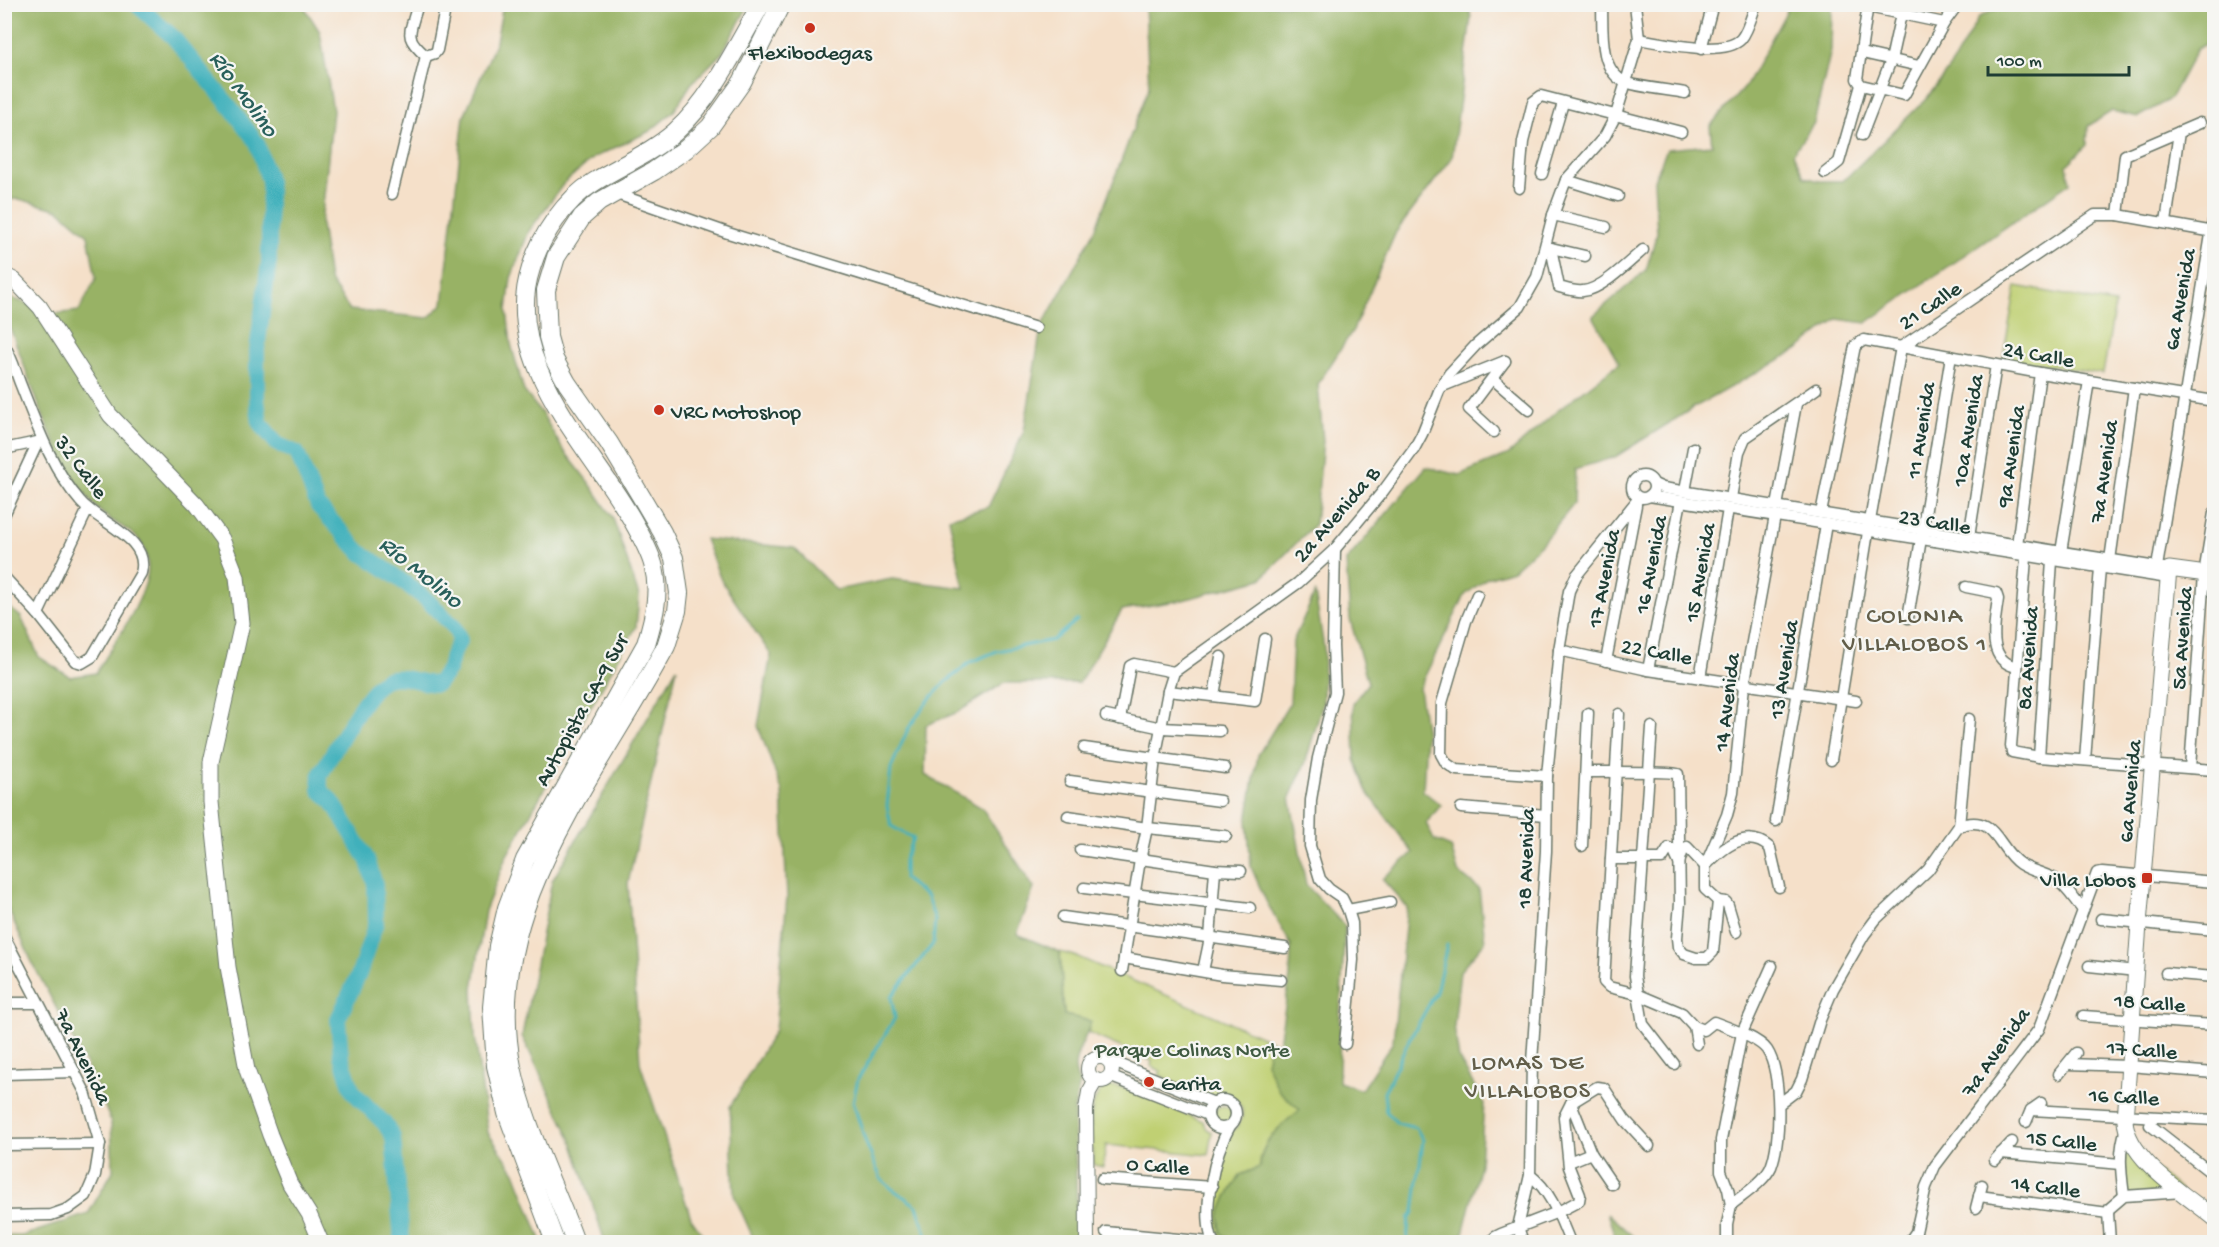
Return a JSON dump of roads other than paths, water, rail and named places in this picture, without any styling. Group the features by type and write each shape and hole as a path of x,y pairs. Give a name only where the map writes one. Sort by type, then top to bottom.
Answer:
{"highway":[{"name":"Autopista CA-9 Sur","path":"555,1242 507,1113 499,1083 493,1040 492,1007 496,955 507,908 525,860 646,644 656,610 657,587 653,564 626,508 546,388 531,351 525,326 525,299 530,268 545,236 574,197 593,182 651,150 676,131 707,92 761,4"},
{"name":"Autopista CA-9 Sur","path":"574,1242 523,1110 512,1065 508,1040 509,976 523,912 541,864 666,646 679,593 674,558 662,532 554,359 548,337 546,290 556,257 582,218 599,201 654,171 686,150 710,127 752,64 781,4"},
{"path":"735,49 752,64"}],"main road":[{"path":"4,275 14,280 40,307 110,415 197,505 222,539 237,577 242,622 211,762 211,802 228,967 247,1070 290,1184 309,1214 321,1242"},
{"name":"23 Calle","path":"2165,572 2209,579"},
{"name":"6a Avenida","path":"2126,1122 2165,572"},
{"path":"2126,1122 2141,1157 2214,1218"}],"street":[{"path":"415,4 417,7 410,36 413,45 426,56"},
{"path":"426,56 437,50 446,4"},
{"path":"1602,4 1604,50 1607,64 1616,75 1625,81 1685,93"},
{"path":"1635,4 1639,39 1701,49 1731,45 1742,38 1756,4"},
{"path":"1696,4 1713,6 1701,49"},
{"path":"1944,23 1868,6 1857,79 1861,85 1878,91 1904,95 1944,23 1958,4"},
{"path":"1862,135 1891,60 1894,10"},
{"name":"2a Avenida B","path":"1174,672 1298,584 1335,549 1384,490 1414,449 1442,386 1458,363 1520,307 1537,277 1548,247 1553,215 1566,180 1605,136 1616,115 1639,39"},
{"path":"1862,53 1919,66"},
{"path":"392,194 426,56"},
{"path":"1825,173 1839,162 1861,85"},
{"path":"1519,188 1523,142 1533,102 1541,96 1682,132"},
{"path":"1542,174 1563,103"},
{"path":"2200,123 2125,155 2118,215 2213,232"},
{"path":"2166,222 2179,132"},
{"path":"1566,180 1618,196"},
{"path":"614,193 728,233 1036,328"},
{"path":"1553,215 1606,226"},
{"name":"21 Calle","path":"1832,760 1869,526 1901,347 2095,215 2118,215"},
{"name":"6a Avenida","path":"2165,572 2184,396 2214,216"},
{"path":"1585,256 1548,247 1559,287 1581,292 1589,290 1604,282 1643,250"},
{"name":"24 Calle","path":"1858,342 1864,340 2040,373 2214,401"},
{"name":"13 Avenida","path":"1776,821 1798,693 1823,519 1855,346 1858,342"},
{"path":"4,345 41,441 4,515"},
{"name":"11 Avenida","path":"1908,618 1951,356"},
{"path":"1442,386 1505,361 1469,409 1494,432"},
{"name":"10a Avenida","path":"1970,537 1996,365"},
{"name":"9a Avenida","path":"2016,545 2040,373"},
{"path":"4,378 17,375"},
{"path":"1493,378 1529,410"},
{"path":"2061,552 2089,381"},
{"name":"7a Avenida","path":"2110,560 2134,388"},
{"path":"1796,404 1816,389"},
{"name":"15 Avenida","path":"1700,678 1739,452 1745,438 1796,404"},
{"name":"14 Avenida","path":"1718,901 1705,889 1705,866 1733,794 1744,686 1796,404"},
{"name":"32 Calle","path":"4,449 41,441 73,492 88,509 134,543 141,553 143,564 141,573 89,660 78,663 38,614"},
{"name":"16 Avenida","path":"1648,670 1693,448"},
{"path":"1641,476 1648,477 1654,484 1654,491 1642,499 1635,495 1632,489 1636,478 1641,476"},
{"name":"23 Calle","path":"1654,484 1683,496"},
{"name":"23 Calle","path":"1642,499 1683,496 1921,535 2026,558 2100,568 2165,572"},
{"name":"18 Avenida","path":"1518,1227 1530,1175 1532,1062 1546,851 1547,776 1559,651 1569,591 1576,576 1642,499"},
{"name":"17 Avenida","path":"1606,661 1642,499"},
{"path":"4,577 38,614 88,509"},
{"name":"5a Avenida","path":"2190,768 2214,513"},
{"name":"23 Calle","path":"1921,535 1970,537 2110,560 2165,572"},
{"path":"1335,549 1333,646 1335,692 1315,779 1310,816 1310,846 1320,879 1342,898 1352,923 1353,960 1346,1044"},
{"path":"2026,558 2012,752 2039,757 2214,770"},
{"name":"8a Avenida","path":"2039,757 2052,561"},
{"path":"2085,760 2100,568"},
{"path":"1966,587 1995,593 1998,599 1994,644 2005,662 2017,667"},
{"path":"1477,595 1466,621 1442,703 1441,754 1446,764 1456,770 1547,776"},
{"path":"1168,691 1255,701 1265,639"},
{"name":"22 Calle","path":"1559,651 1648,670 1856,701"},
{"path":"1214,696 1221,657"},
{"path":"1120,719 1130,666 1134,664 1174,672 1168,691 1155,759 1147,828 1122,971"},
{"path":"1582,846 1588,713"},
{"path":"1619,714 1604,982 1609,987 1637,994 1682,1013 1694,1026 1704,1030 1714,1022 1742,1033 1766,1048 1773,1063 1779,1104 1770,1168 1731,1205"},
{"path":"1106,716 1162,728 1220,731"},
{"path":"1779,1104 1796,1091 1833,988 1864,935 1876,919 1928,870 1959,826 1969,719"},
{"path":"1652,727 1635,976 1643,1024 1674,1064"},
{"path":"1084,748 1225,768"},
{"path":"1586,772 1674,772 1680,777 1678,948 1684,954 1696,958 1707,958 1713,952 1718,901 1728,905 1736,932"},
{"path":"1070,781 1220,801"},
{"path":"1461,808 1546,815"},
{"path":"1068,816 1147,828 1226,836"},
{"path":"1959,826 1974,823 1984,825 1994,832 2019,863 2057,880 2083,910"},
{"path":"1679,863 1683,850 1687,847 1705,866 1716,855 1736,842 1750,838 1758,839 1770,848 1779,887"},
{"path":"1611,859 1662,859 1669,848 1673,850 1679,863"},
{"path":"1080,850 1215,870 1241,871"},
{"path":"1203,971 1210,938 1215,870"},
{"name":"7a Avenida","path":"1909,1242 1917,1237 1926,1187 1935,1166 2039,1029 2097,873 2144,875"},
{"path":"2144,875 2214,882"},
{"path":"1084,888 1250,908"},
{"path":"1348,910 1390,902"},
{"path":"1063,916 1285,948"},
{"path":"2101,919 2214,930"},
{"name":"7a Avenida","path":"4,936 75,1071 93,1115 100,1144 95,1175 86,1196 68,1209 51,1215 4,1216"},
{"path":"1124,958 1203,971 1281,980"},
{"path":"1727,1242 1727,1224 1731,1205 1721,1171 1721,1140 1742,1033 1772,966"},
{"path":"2089,966 2136,971"},
{"path":"2166,973 2214,977"},
{"path":"4,1004 38,1003"},
{"name":"18 Calle","path":"2083,1016 2214,1025"},
{"path":"1694,1026 1697,1044"},
{"path":"2059,1074 2076,1053"},
{"path":"1214,1103 1104,1058 1096,1058 1090,1064 1089,1071 1103,1078 1136,1086 1210,1120 1221,1129 1230,1126"},
{"path":"1087,1242 1086,1109 1089,1092 1112,1065 1104,1058"},
{"name":"17 Calle","path":"2068,1064 2214,1073"},
{"path":"4,1074 75,1071"},
{"path":"1136,1086 1141,1072"},
{"path":"1497,1238 1579,1201 1580,1195 1571,1173 1564,1118 1571,1103 1597,1088 1604,1088 1625,1120 1649,1146"},
{"path":"1106,1232 1211,1242 1207,1223 1219,1148 1235,1119 1234,1106 1227,1101 1214,1103 1209,1107 1210,1120 1219,1148"},
{"path":"1571,1103 1591,1153 1612,1184"},
{"path":"2026,1122 2031,1110 2041,1103"},
{"name":"16 Calle","path":"2031,1110 2126,1122 2152,1117 2214,1120"},
{"path":"2152,1117 2150,1125 2214,1174"},
{"name":"6a Avenida","path":"2121,1199 2120,1164 2126,1122"},
{"name":"15 Calle","path":"2012,1142 1998,1156 2120,1164"},
{"path":"4,1145 100,1144"},
{"path":"1569,1161 1591,1153"},
{"path":"2199,1164 2214,1164"},
{"path":"1530,1175 1544,1188 1558,1212 1569,1242"},
{"name":"0 Calle","path":"1102,1179 1212,1187"},
{"path":"1976,1208 1982,1185"},
{"path":"2110,1242 2108,1213 2121,1199 2183,1192"},
{"name":"14 Calle","path":"1979,1196 2108,1213"},
{"path":"1518,1227 1523,1242"}],"waterway":[{"name":"Río Molino","path":"136,4 173,37 232,109 257,143 269,181 269,262 257,350 257,399 260,423 277,444 297,453 318,506 360,552 426,599 454,627 460,640 452,655 449,669 437,684 406,678 387,679 379,684 360,707 320,775 320,790 332,801 367,859 375,884 376,923 359,974 338,1019 341,1056 353,1092 384,1123 393,1137 402,1242"},
{"path":"929,1242 917,1206 881,1179 853,1102 858,1079 895,1018 891,997 933,944 935,920 927,897 904,879 904,860 913,838 891,826 887,806 891,768 908,729 928,701 969,663 997,651 1053,640 1077,620"},
{"path":"1407,1242 1409,1218 1414,1212 1423,1140 1416,1128 1397,1123 1386,1111 1384,1093 1406,1046 1436,992 1447,945"}],"place":[{"name":"Flexibodegas","path":"810,28"},
{"name":"VRC Motoshop","path":"659,410"},
{"name":"Villa Lobos","path":"2147,878"},
{"name":"Garita","path":"1149,1082"}],"district":[{"name":"COLONIA VILLALOBOS 1","path":"1915,628"},
{"name":"LOMAS DE VILLALOBOS","path":"1528,1075"}],"park label":[{"name":"Parque Colinas Norte","path":"1192,1048"}]}
